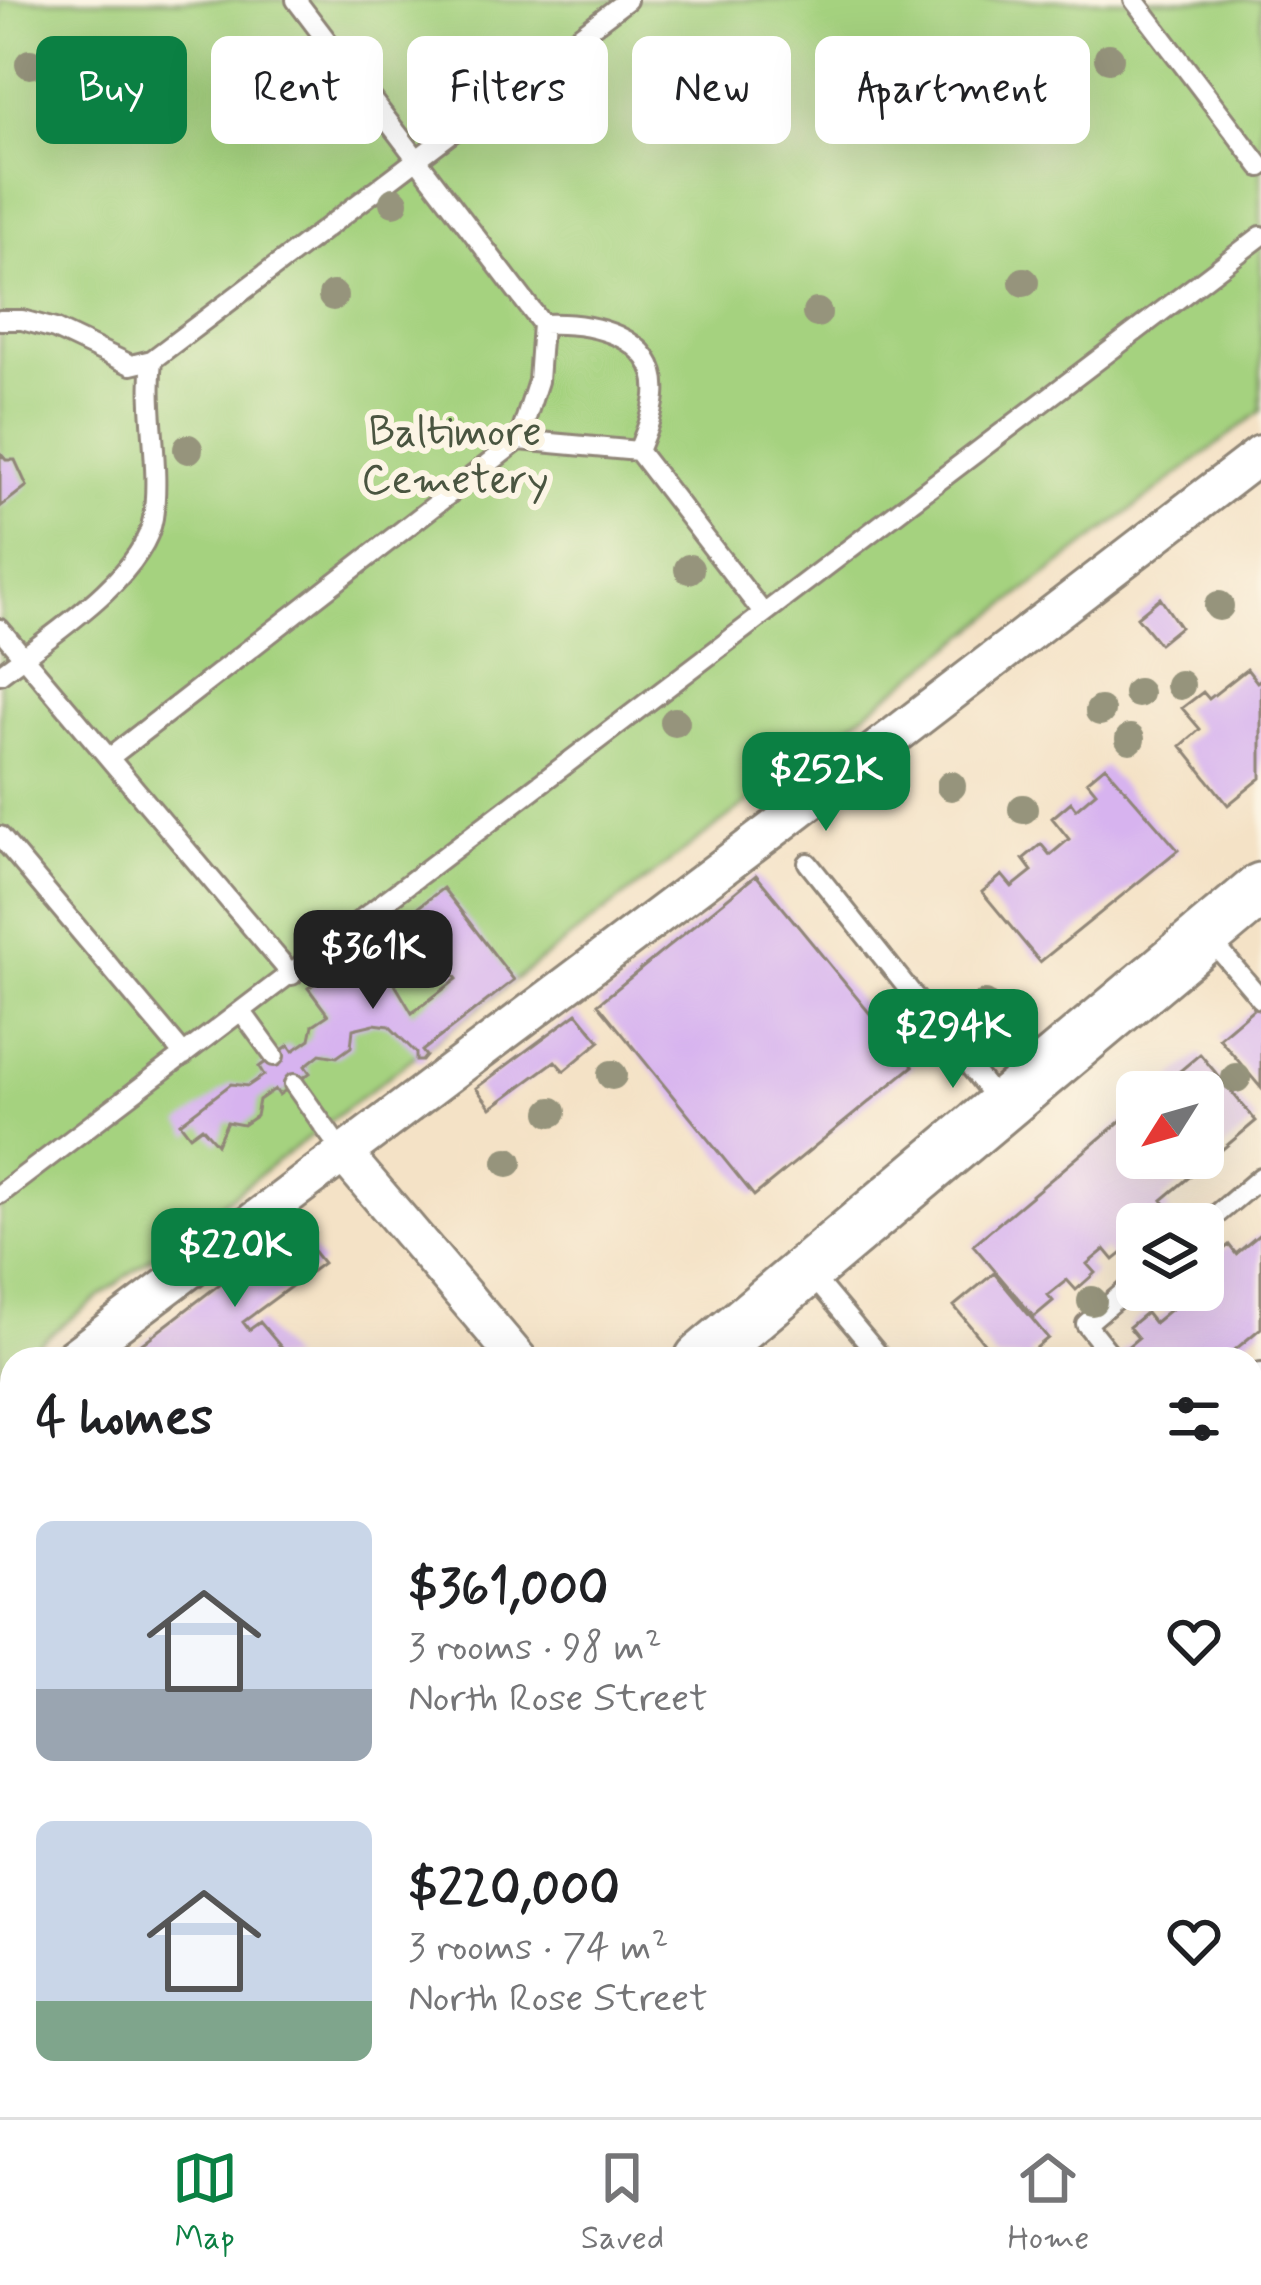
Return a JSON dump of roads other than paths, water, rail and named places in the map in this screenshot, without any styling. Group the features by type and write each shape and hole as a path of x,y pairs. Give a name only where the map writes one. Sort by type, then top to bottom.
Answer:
{"street":[{"path":"99,1347 344,1153 1261,454"},
{"path":"715,1347 1261,889"},
{"path":"344,1153 508,1347"}],"lane":[{"path":"109,758 519,440 538,382 542,324 296,0"},
{"path":"0,320 55,329 131,365 152,360 627,0"},
{"path":"1134,0 1261,167"},
{"path":"0,1194 1261,236"},
{"path":"542,324 570,323 612,333 634,344 648,361 656,393 638,452"},
{"path":"0,674 114,584 146,542 154,500 152,360"},
{"path":"519,440 638,452 763,613"},
{"path":"0,629 292,975"},
{"path":"0,836 184,1055"},
{"path":"808,863 1002,1106"},
{"path":"1207,935 1261,999"},
{"path":"242,1012 274,1056"},
{"path":"294,1084 344,1153"},
{"path":"1224,1209 1261,1178"},
{"path":"807,1270 872,1347"},
{"path":"1104,1347 1085,1324 1116,1298"}],"park label":[{"name":"Baltimore Cemetery","path":"455,454"}]}
